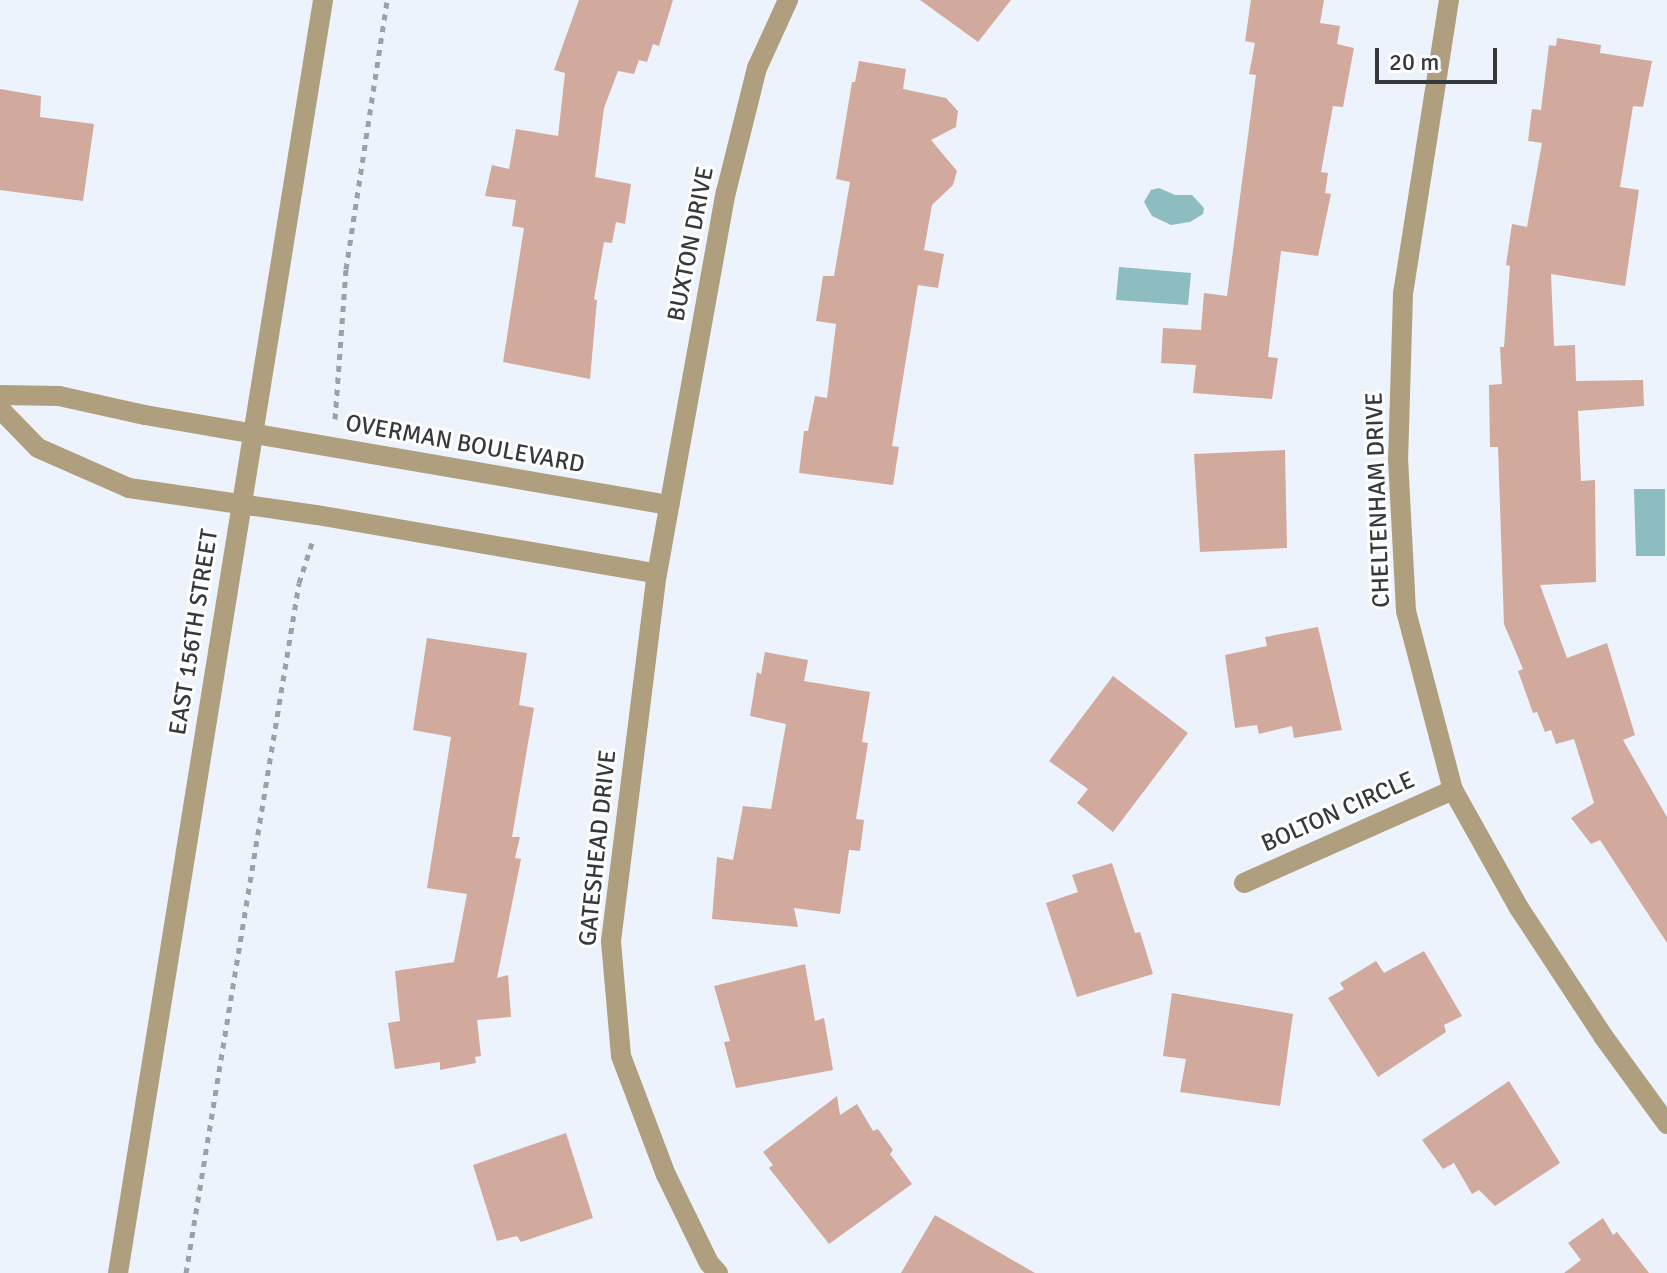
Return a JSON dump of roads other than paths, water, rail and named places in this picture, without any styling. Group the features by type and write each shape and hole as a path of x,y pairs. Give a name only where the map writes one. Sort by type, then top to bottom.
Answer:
{"street":[{"name":"EAST 156TH STREET","path":"118,1273 323,0"},
{"name":"BUXTON DRIVE","path":"669,505 726,192 757,68 788,0"},
{"name":"CHELTENHAM DRIVE","path":"1449,0 1403,294 1398,458 1406,611 1453,790 1519,908 1603,1036 1667,1124"},
{"name":"OVERMAN BOULEVARD","path":"0,395 59,396 330,447 669,505"},
{"path":"0,409 38,448 129,488 317,515 657,574"},
{"name":"GATESHEAD DRIVE","path":"669,505 657,574 611,941 621,1056 666,1175 708,1270"},
{"name":"BOLTON CIRCLE","path":"1244,883 1453,790"}],"water":[{"path":"1159,188 1175,195 1192,195 1204,208 1203,214 1190,222 1171,225 1152,216 1144,202 1151,190"},
{"path":"1119,267 1191,273 1188,305 1116,300"},
{"path":"1634,489 1665,489 1665,556 1636,556"}]}
